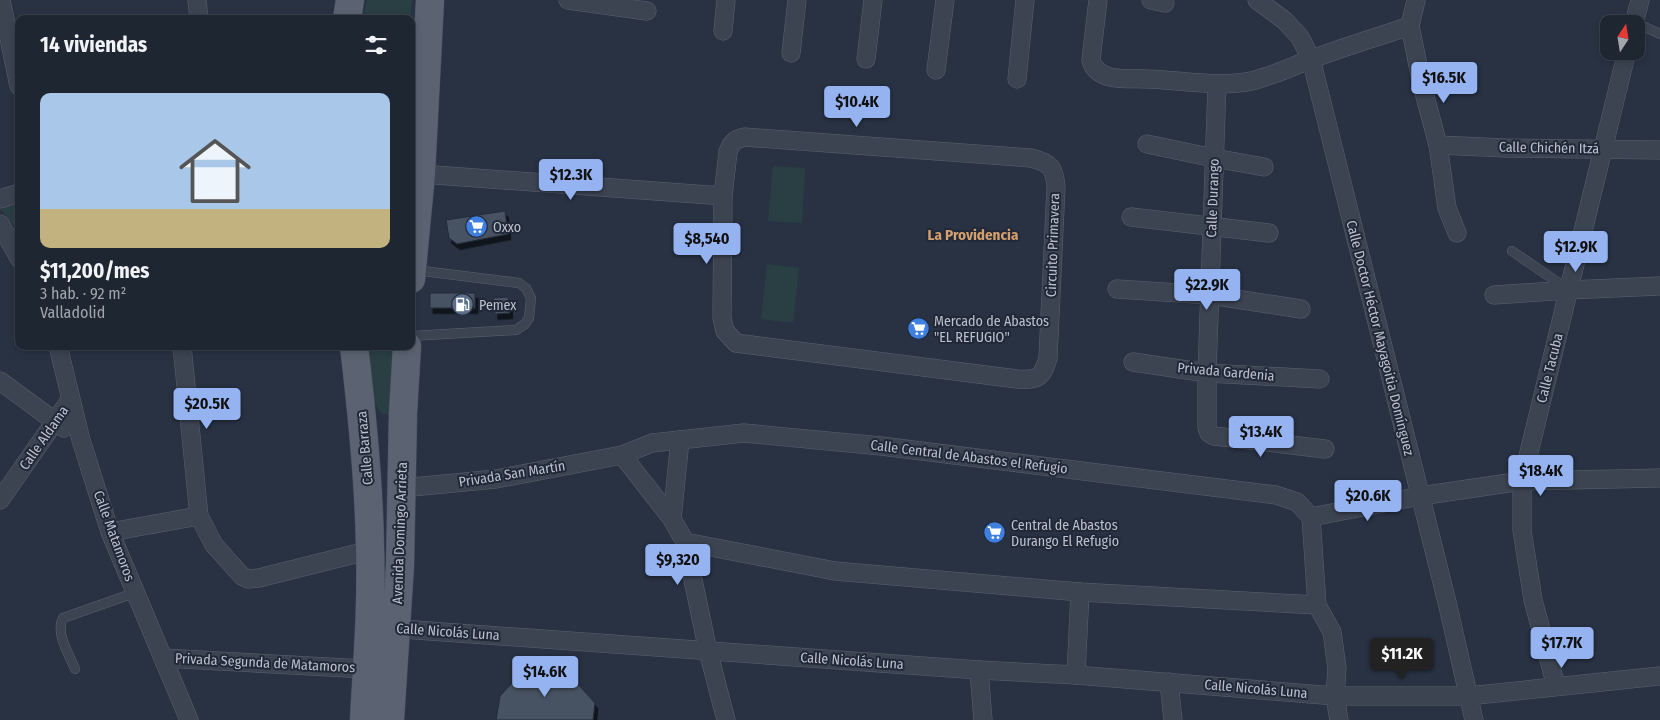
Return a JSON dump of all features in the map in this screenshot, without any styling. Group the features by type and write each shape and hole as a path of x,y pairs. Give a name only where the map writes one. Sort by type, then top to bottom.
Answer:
{"main road":[{"path":"347,15 350,0"},
{"path":"415,237 421,174 430,0"},
{"name":"Calle Barraza","path":"355,350 368,418 368,486 371,550 370,626 364,720"},
{"name":"Avenida Domingo Arrieta","path":"390,720 396,629 407,350"},
{"path":"368,418 380,424 388,424 396,422 403,413"},
{"path":"368,418 379,452 386,466 402,488"}],"street":[{"path":"1,0 15,67"},
{"path":"197,0 199,15"},
{"path":"568,0 647,12"},
{"path":"722,31 726,0"},
{"path":"791,53 797,0"},
{"path":"866,59 873,0"},
{"path":"936,70 945,0"},
{"path":"1017,79 1026,0"},
{"path":"1098,0 1091,60 1092,66 1100,74 1111,77 1218,84 1247,82 1272,75 1311,59 1410,26"},
{"name":"Calle Doctor Héctor Mayagoitia Domínguez","path":"1257,0 1284,20 1300,36 1311,59 1447,602 1474,720"},
{"path":"1416,0 1410,26 1422,85 1438,145 1447,208 1456,233"},
{"path":"1636,15 1640,0"},
{"name":"Calle Tacuba","path":"1556,686 1533,600 1522,530 1522,482 1625,60"},
{"name":"Calle Durango","path":"1218,84 1207,373 1208,433 1214,436 1325,450"},
{"name":"Circuito Primavera","path":"744,137 1031,158 1043,161 1051,166 1056,187 1048,358 1045,370 1040,377 1031,380 1017,379 736,343 725,331 722,318 723,196 728,152 736,140 744,137"},
{"path":"1147,144 1264,167"},
{"name":"Calle Chichén Itzá","path":"1438,145 1660,150"},
{"path":"421,174 723,196"},
{"path":"0,199 15,194"},
{"path":"1131,217 1269,233"},
{"path":"0,224 15,251"},
{"path":"1494,295 1660,286"},
{"path":"1117,289 1210,295 1301,309"},
{"name":"Calle Matamoros","path":"59,350 81,440 110,532 188,720"},
{"path":"182,350 200,516 214,545 242,576 259,578 371,550"},
{"name":"Privada Gardenia","path":"1133,362 1207,373 1320,378"},
{"path":"0,381 81,440"},
{"name":"Calle Aldama","path":"0,500 70,400"},
{"name":"Calle Central de Abastos el Refugio","path":"622,455 652,444 744,432 881,446 1276,495 1298,502 1311,517"},
{"path":"672,519 680,440"},
{"path":"622,455 672,519 685,542 708,651 726,720"},
{"name":"Privada San Martín","path":"402,488 496,479 622,455"},
{"path":"1339,720 1335,696 1337,668 1332,632 1317,604 1311,517 1420,496 1522,482 1660,478"},
{"path":"110,532 200,516"},
{"path":"685,542 835,571 1080,592 1317,604"},
{"path":"1076,675 1080,592"},
{"name":"Calle Nicolás Luna","path":"370,626 980,670 1076,675 1335,696 1468,696 1660,676"},
{"name":"Privada Segunda de Matamoros","path":"163,658 366,669"},
{"path":"980,670 983,720"},
{"path":"1168,682 1172,720"}],"lane":[{"path":"1645,28 1660,34"},
{"path":"1512,251 1569,290"},
{"path":"415,269 519,283 526,288 531,298 529,318 525,324 516,330 415,336"},
{"path":"75,669 60,634 60,624 63,618 134,593"}],"green space":[{"path":"367,0 412,0 411,15 364,15"},
{"path":"773,166 805,168 802,223 768,221"},
{"path":"15,201 15,228 0,208 0,203"},
{"path":"767,264 799,268 793,323 761,319"},
{"path":"368,350 399,350 391,416 381,413 374,400"}],"building":[{"name":"Oxxo","path":"505,211 508,234 457,244 449,238 446,220"},
{"path":"430,293 475,293 475,308 430,308"},
{"path":"508,297 510,313 495,314 493,298"},
{"path":"525,669 566,671 595,703 593,720 496,720 500,696"}],"place":[{"name":"Oxxo","path":"477,227"},
{"name":"Pemex","path":"463,305"},
{"name":"Mercado de Abastos \"EL REFUGIO\"","path":"918,329"},
{"name":"Central de Abastos Durango El Refugio","path":"995,533"}],"district":[{"name":"La Providencia","path":"973,235"}]}
